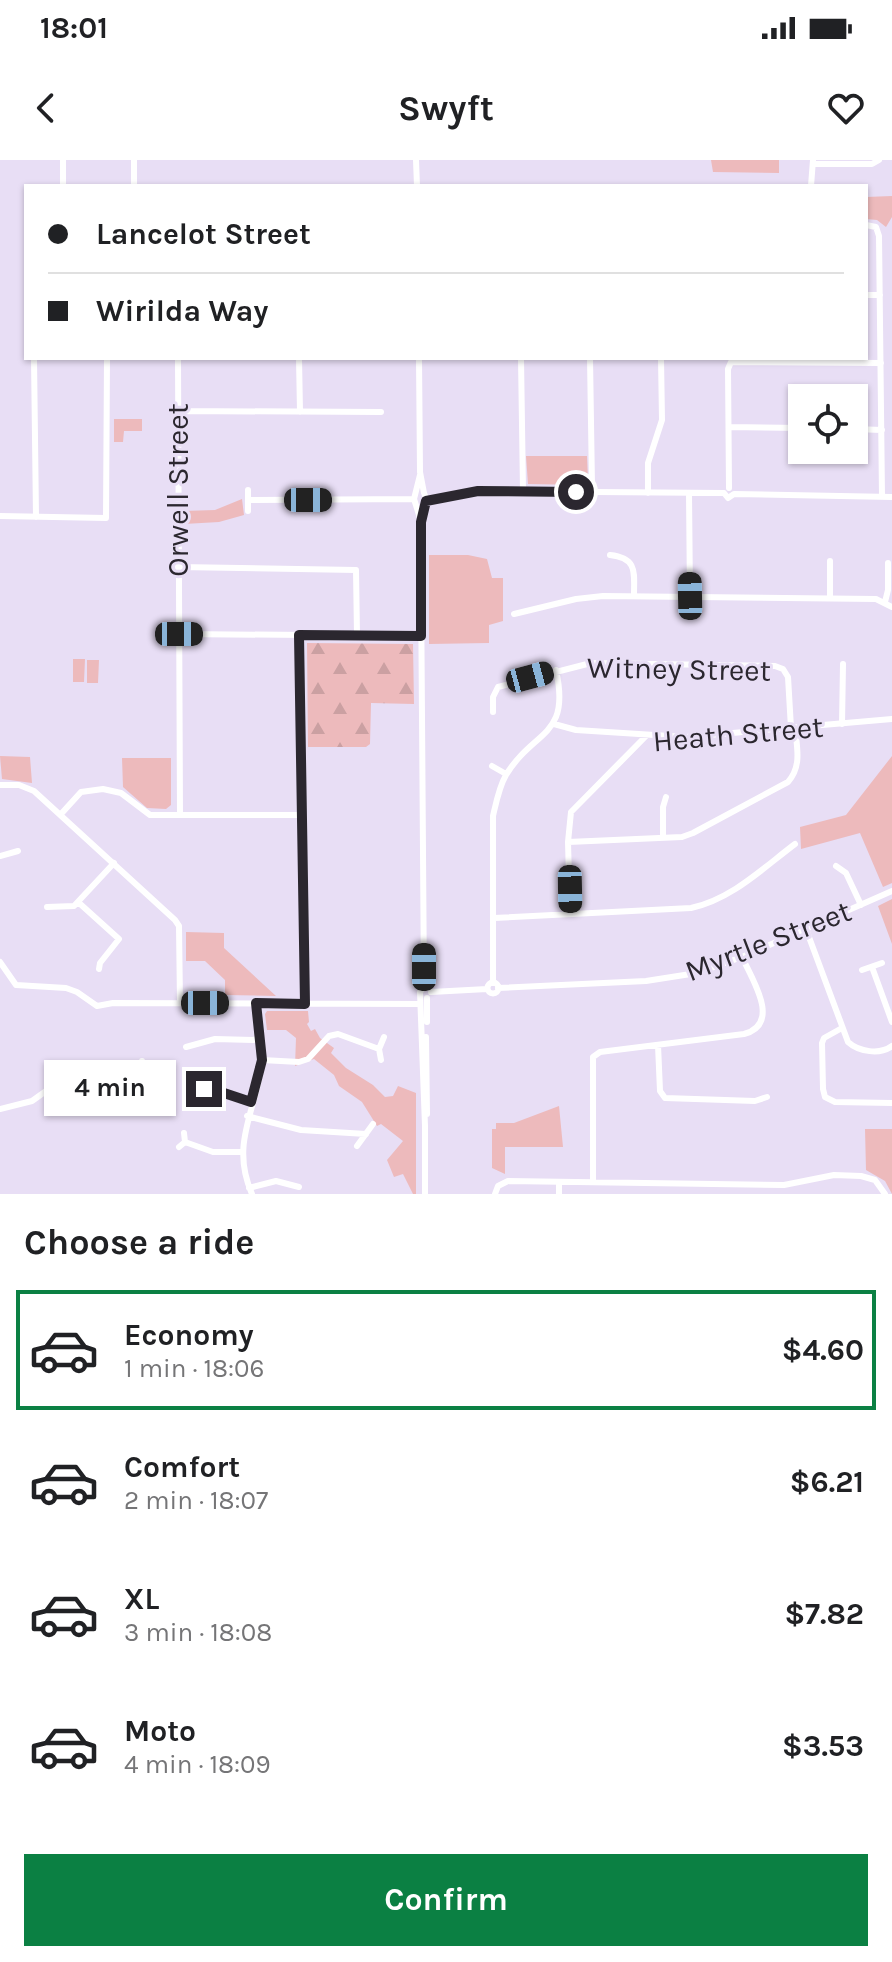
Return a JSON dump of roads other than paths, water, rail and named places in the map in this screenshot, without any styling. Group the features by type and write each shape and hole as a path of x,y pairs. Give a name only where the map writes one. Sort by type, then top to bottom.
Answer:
{"street":[{"path":"63,160 63,184"},
{"path":"134,160 134,184"},
{"path":"416,160 417,184"},
{"path":"811,184 813,162 872,164 879,160"},
{"path":"868,226 878,232 882,496"},
{"path":"868,295 880,295"},
{"path":"34,360 36,517"},
{"path":"0,516 106,518 107,360"},
{"name":"Orwell Street","path":"178,360 180,815"},
{"path":"299,360 300,412"},
{"path":"419,360 420,472 425,498 421,522 424,987 429,988 425,998 425,1194"},
{"path":"521,360 523,491"},
{"path":"590,360 591,490"},
{"path":"648,493 648,463 662,420 661,360"},
{"path":"729,492 728,369 731,362 881,363"},
{"path":"178,411 381,412"},
{"path":"729,427 788,428"},
{"path":"868,430 882,430"},
{"path":"420,472 415,498 421,522"},
{"path":"248,490 248,511"},
{"path":"248,500 425,498 478,491 591,490 892,497"},
{"path":"689,493 690,596"},
{"path":"415,498 419,504 425,498"},
{"path":"610,555 625,558 632,564 634,595"},
{"path":"830,561 830,598"},
{"path":"885,602 888,563"},
{"path":"178,567 356,570 357,635"},
{"path":"514,614 576,599 634,595 876,599 892,607"},
{"path":"179,634 421,636"},
{"path":"299,635 305,1004"},
{"name":"Witney Street","path":"493,712 493,697 498,687 591,663 775,666 783,669 788,677 799,761 788,782 682,837 568,842"},
{"path":"842,724 843,664"},
{"path":"0,962 16,985 66,988 97,1006 113,1003 305,1004 425,998 496,986 493,816 506,774 554,724 560,708 561,690 556,670"},
{"name":"Heath Street","path":"570,913 568,842 571,812 647,736 686,737 892,719"},
{"path":"554,724 576,730 647,736"},
{"path":"492,766 506,774"},
{"path":"0,785 19,785 31,789 178,923 180,1003"},
{"path":"61,814 81,792 103,789 121,793 150,815 303,815"},
{"path":"663,837 666,797"},
{"path":"494,918 691,908 709,904 736,889 795,844"},
{"path":"0,856 18,851"},
{"path":"47,907 69,907 78,902 114,863"},
{"path":"836,866 846,873 861,905"},
{"name":"Myrtle Street","path":"496,986 666,979 697,973 742,957 892,891"},
{"path":"78,902 119,939 100,963 99,969"},
{"path":"806,929 846,1040 857,1049 891,1050"},
{"path":"593,1182 593,1054 747,1034 763,1025 763,1005 742,957"},
{"path":"862,970 882,963"},
{"path":"872,967 892,1022"},
{"path":"256,1003 262,1060 247,1116 242,1152 251,1191 276,1181 299,1187"},
{"path":"842,1028 824,1038 822,1043 824,1099 892,1103"},
{"path":"262,1060 299,1062 308,1059 329,1036 338,1034 379,1049"},
{"path":"381,1060 379,1049 384,1037"},
{"path":"186,1047 215,1039 261,1038"},
{"path":"658,1045 661,1098 755,1101 767,1097"},
{"path":"142,1061 142,1079 149,1112"},
{"path":"0,1109 32,1101 67,1076 66,1068 71,1066 77,1070 77,1075 90,1080 142,1079"},
{"path":"201,1078 206,1087 251,1102"},
{"path":"199,1092 206,1087"},
{"path":"247,1116 301,1130 366,1134"},
{"path":"357,1146 373,1124"},
{"path":"183,1141 213,1152 242,1152"},
{"path":"495,1194 498,1186 508,1181 766,1185 795,1184 832,1176 861,1176 875,1180 885,1194"},
{"path":"490,1177 498,1186"},
{"path":"559,1182 559,1194"},
{"path":"622,1183 623,1194"},
{"path":"680,1184 680,1194"},
{"path":"766,1185 767,1194"}]}
